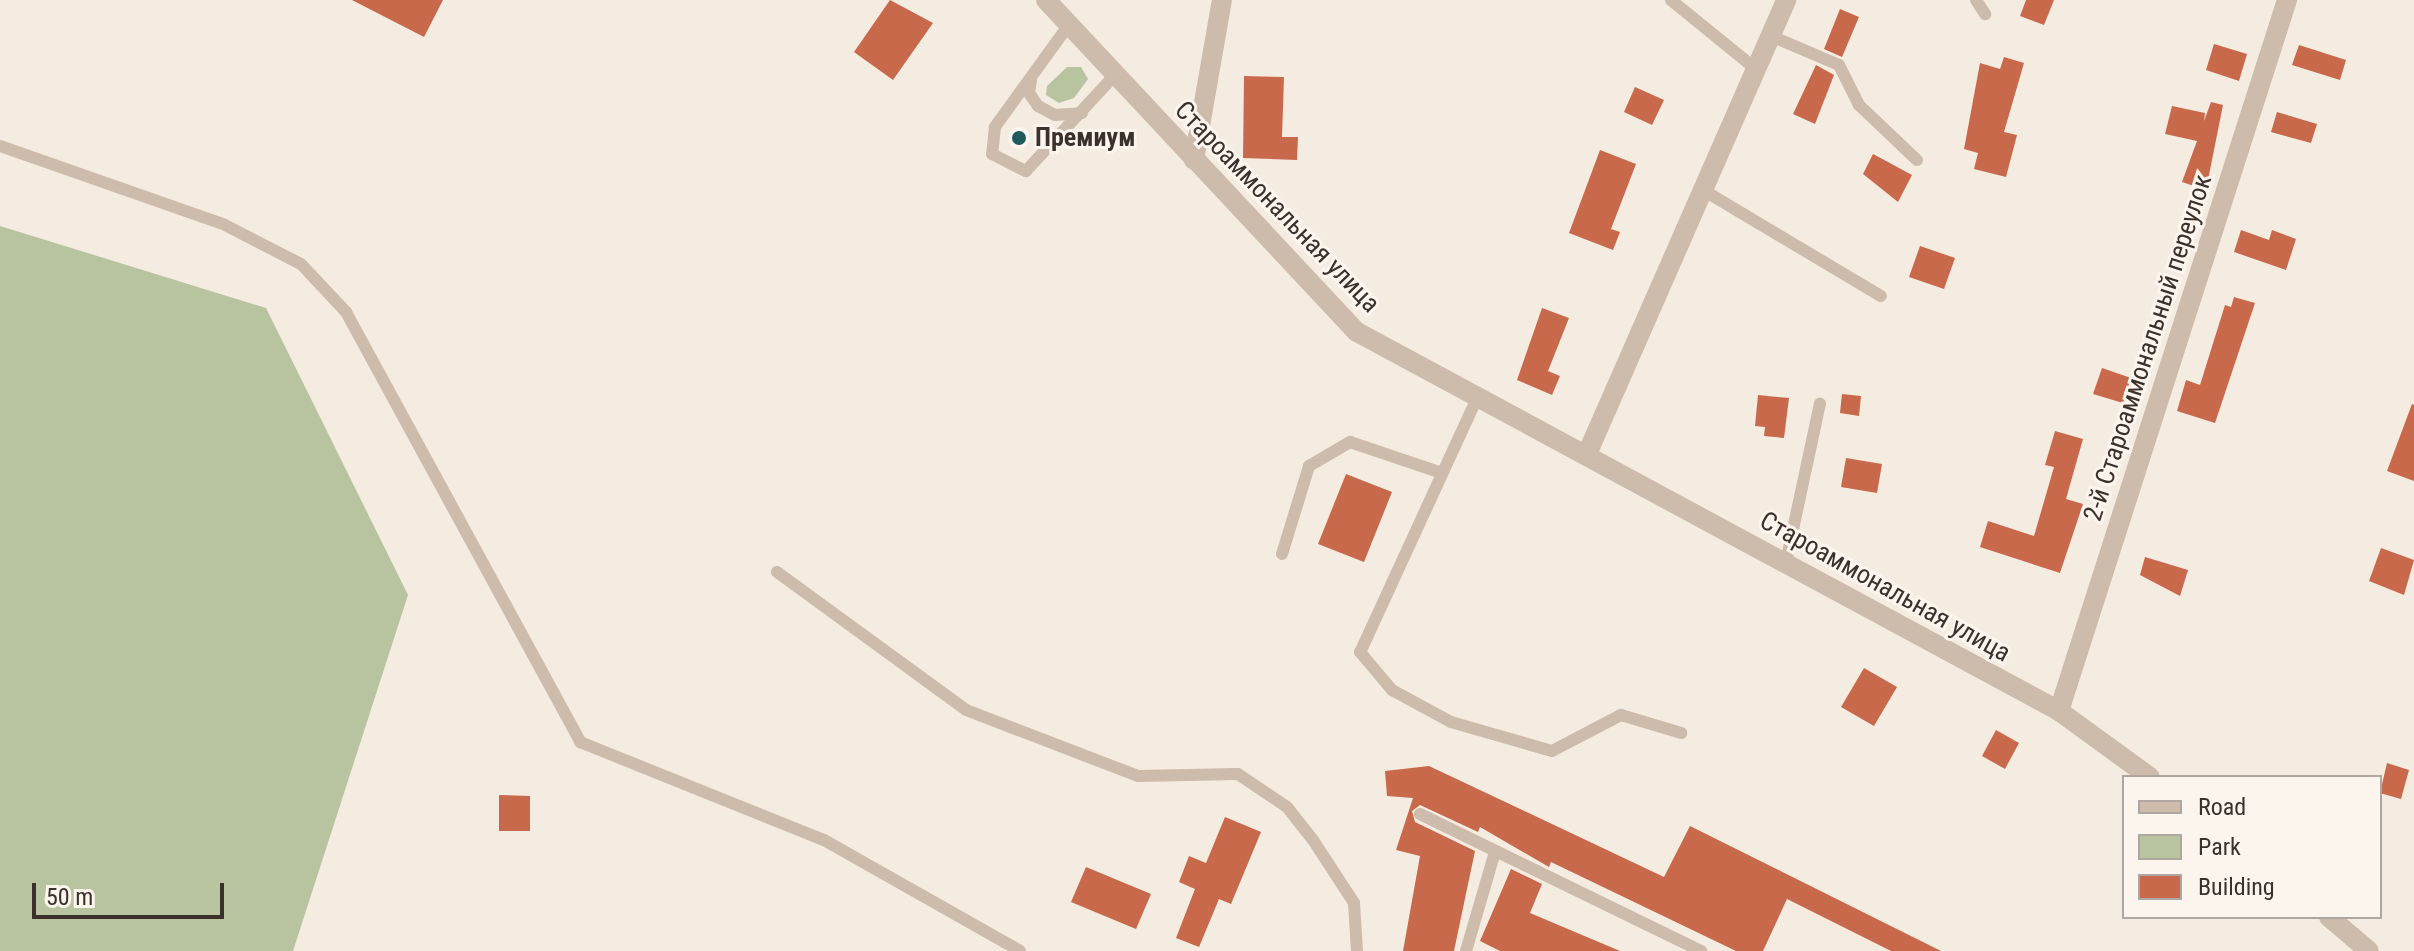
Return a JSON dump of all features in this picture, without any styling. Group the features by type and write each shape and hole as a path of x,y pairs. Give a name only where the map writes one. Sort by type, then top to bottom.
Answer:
{"street":[{"name":"Староаммональная улица","path":"1046,0 1357,332 2059,711 2147,775"},
{"path":"1194,160 1222,0"},
{"path":"1587,454 1786,0"},
{"name":"2-й Староаммональный переулок","path":"2059,711 2287,0"},
{"path":"2331,919 2369,951"}],"lane":[{"path":"1671,0 1756,69"},
{"path":"1976,0 1985,14"},
{"path":"1068,26 995,127 992,154 1004,164 1026,171 1038,164 1115,75"},
{"path":"1771,36 1839,65 1859,105 1917,160"},
{"path":"1032,77 1029,93 1038,106 1055,115 1082,113"},
{"path":"0,146 225,225 301,264 346,312 580,742 824,840 1020,951"},
{"path":"1703,190 1881,296"},
{"path":"1478,396 1360,652 1392,690 1451,722 1552,751 1621,715 1681,733"},
{"path":"1786,562 1820,404"},
{"path":"1282,554 1309,466 1350,442 1442,473"},
{"path":"777,572 966,710 1138,776 1238,774 1287,807 1313,840 1354,903 1357,951"},
{"path":"1420,814 1701,951"},
{"path":"1466,951 1495,852"}],"green space":[{"path":"1067,67 1081,67 1088,79 1074,98 1059,103 1046,95 1047,86"},
{"path":"0,226 266,308 408,595 293,951 0,951"}],"building":[{"path":"352,0 443,0 424,37"},
{"path":"890,0 933,23 893,80 854,52"},
{"path":"2026,0 2054,0 2044,25 2020,16"},
{"path":"1840,9 1859,17 1842,57 1824,49"},
{"path":"2214,44 2247,54 2239,81 2206,70"},
{"path":"2299,45 2346,60 2340,80 2292,65"},
{"path":"2004,57 2024,63 2004,132 2017,135 2006,177 1974,169 1978,153 1964,149 1980,63 2000,69"},
{"path":"1816,65 1834,75 1815,124 1793,114"},
{"path":"1244,76 1284,77 1282,137 1298,137 1297,160 1243,158"},
{"path":"1635,87 1664,100 1652,125 1624,112"},
{"path":"2211,102 2223,105 2206,190 2182,182 2197,141 2165,134 2172,106 2205,113 2204,121"},
{"path":"2277,112 2317,124 2311,143 2271,132"},
{"path":"1600,150 1636,164 1611,229 1620,232 1613,250 1569,233"},
{"path":"1873,154 1912,175 1898,202 1863,174"},
{"path":"2241,230 2269,240 2272,230 2296,239 2286,270 2234,252"},
{"path":"1920,246 1955,258 1944,289 1909,277"},
{"path":"2234,297 2255,303 2215,423 2177,411 2186,380 2200,385 2225,305 2231,307"},
{"path":"1542,308 1569,318 1548,371 1560,376 1552,395 1517,380"},
{"path":"2102,368 2131,378 2123,403 2093,394"},
{"path":"1842,394 1861,396 1859,416 1840,413"},
{"path":"1758,395 1789,398 1784,438 1764,436 1765,427 1755,426"},
{"path":"2414,405 2414,481 2387,471"},
{"path":"2055,431 2083,439 2066,499 2083,504 2060,573 1980,547 1988,521 2034,536 2054,467 2045,465"},
{"path":"1846,458 1882,464 1877,493 1841,487"},
{"path":"1346,474 1392,492 1364,562 1318,544"},
{"path":"2381,548 2414,560 2404,595 2369,581"},
{"path":"2145,557 2188,570 2180,596 2140,575"},
{"path":"1864,668 1897,687 1874,726 1841,707"},
{"path":"1996,730 2019,743 2005,769 1982,756"},
{"path":"2387,763 2409,770 2401,799 2382,794"},
{"path":"1429,766 1664,877 1690,826 1941,951 1891,951 1787,899 1763,951 1736,951 1551,862 1549,867 1480,827 1478,832 1420,805 1412,811 1415,822 1475,851 1454,951 1403,951 1420,856 1396,850 1413,798 1387,796 1385,771"},
{"path":"499,795 530,796 530,831 499,831"},
{"path":"1225,817 1261,832 1231,904 1219,899 1199,947 1176,938 1195,889 1179,882 1189,856 1206,863"},
{"path":"1086,867 1151,894 1136,929 1071,902"},
{"path":"1511,869 1542,884 1530,913 1620,951 1500,951 1480,941"}],"place":[{"name":"Премиум","path":"1019,138"}]}
